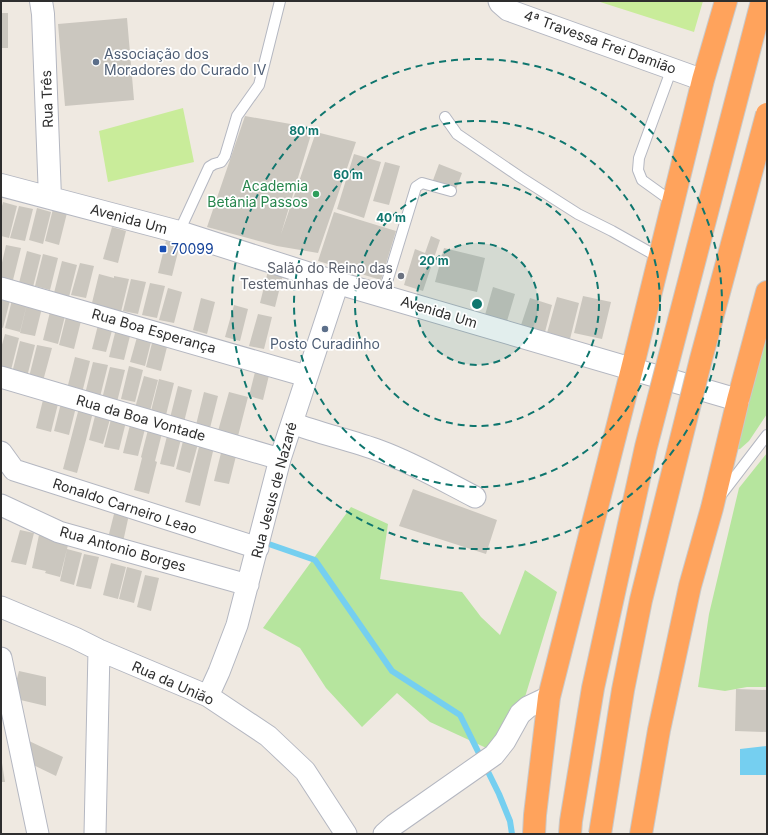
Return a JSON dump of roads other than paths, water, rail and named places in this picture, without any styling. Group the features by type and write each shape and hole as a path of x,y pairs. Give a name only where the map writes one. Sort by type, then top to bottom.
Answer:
{"highway":[{"path":"534,834 549,697 674,203 703,80 726,1"},
{"path":"570,834 593,688 646,447 762,1"},
{"path":"600,834 623,690 641,600 701,359 767,114"},
{"path":"641,834 669,679 690,586 712,508 738,400 767,292"}],"street":[{"name":"Rua Três","path":"41,1 44,14 50,198"},
{"name":"4ª Travessa Frei Damião","path":"499,1 508,10 703,80"},
{"name":"Avenida Um","path":"1,185 179,232 338,283 738,400"},
{"name":"Rua Jesus de Nazaré","path":"208,696 237,626 280,459 306,376 338,283"},
{"name":"Rua Boa Esperança","path":"1,288 306,376"},
{"name":"Rua da Boa Vontade","path":"1,377 280,459"},
{"path":"292,423 328,436 347,440 381,451 475,497"},
{"name":"Ronaldo Carneiro Leao","path":"1,452 14,470 258,548"},
{"name":"Rua Antonio Borges","path":"1,505 59,532 248,585"},
{"name":"Rua da União","path":"1,608 75,638 99,650 208,696 268,736 305,771 346,834"},
{"path":"95,834 99,650"},
{"path":"1,658 38,834"},
{"path":"384,834 394,825 494,755 505,741 520,714 528,707 549,697"}],"lane":[{"path":"179,232 209,167 221,162 225,156 237,116 258,85 280,1"},
{"path":"672,68 639,158 638,170 642,180 674,203"},
{"path":"445,117 457,134 520,177 578,214 660,258"},
{"path":"383,295 416,187 422,183 451,191"},
{"path":"712,508 767,435"}],"water":[{"path":"767,746 767,775 740,775 740,749"}],"waterway":[{"path":"263,542 315,560 392,671 460,715 499,794 510,821 512,834"}],"place":[{"name":"Associação dos Moradores do Curado IV","path":"96,62"},
{"name":"Academia Betânia Passos","path":"316,194"},
{"name":"70099","path":"163,249"},
{"name":"Salão do Reino das Testemunhas de Jeová","path":"401,276"},
{"name":"Posto Curadinho","path":"325,329"}]}
